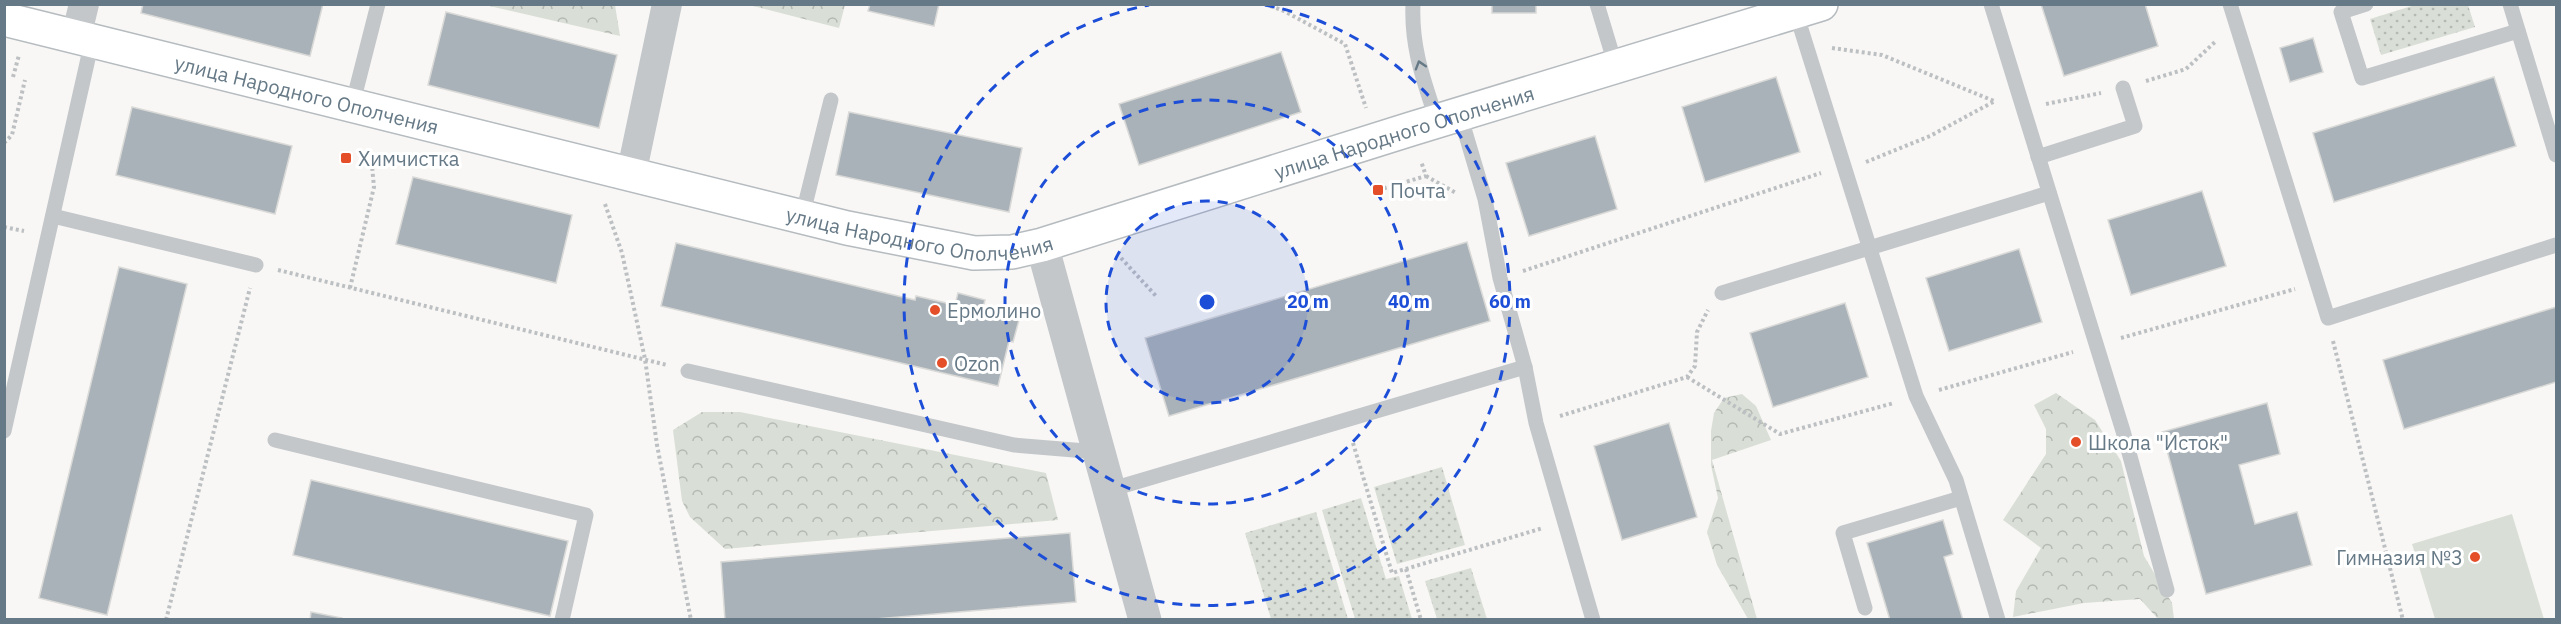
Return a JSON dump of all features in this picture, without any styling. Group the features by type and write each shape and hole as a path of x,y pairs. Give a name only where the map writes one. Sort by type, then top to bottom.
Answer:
{"main road":[{"name":"улица Народного Ополчения","path":"4,19 802,217 922,244 974,253 1012,252 1042,245 1809,8"}],"street":[{"path":"84,4 84,39"},
{"path":"631,175 667,4"},
{"path":"1042,245 1145,620"}],"lane":[{"path":"352,106 378,4"},
{"path":"1413,4 1412,35 1415,50 1485,199 1500,278 1525,367 1536,423 1593,620"},
{"path":"1597,4 1616,67"},
{"path":"1991,4 2096,345 2167,590"},
{"path":"2230,4 2328,318 2556,245"},
{"path":"2366,4 2341,12 2362,78 2518,31"},
{"path":"2510,4 2556,154"},
{"path":"1809,8 1806,44 1916,396 1956,480 1998,620"},
{"path":"4,431 53,216 84,39"},
{"path":"2038,157 2135,126 2123,88"},
{"path":"802,217 831,100"},
{"path":"1722,293 2049,193"},
{"path":"53,216 256,265"},
{"path":"1109,490 1525,367"},
{"path":"688,371 1014,445 1098,452"},
{"path":"274,440 586,515 562,620"},
{"path":"1865,608 1843,533 1961,498"}],"path":[{"path":"1266,4 1284,11 1345,44 1367,112"},
{"path":"1806,44 1882,55 1995,101 2023,108 2123,88 2186,69 2235,22"},
{"path":"13,77 19,54"},
{"path":"4,143 12,135 25,80"},
{"path":"1500,278 1844,166 1882,157 1930,136 1995,101"},
{"path":"1418,153 1426,176 1463,197"},
{"path":"350,288 374,187 371,155"},
{"path":"1378,190 1426,176"},
{"path":"602,198 622,253 645,359 657,445 690,620"},
{"path":"1121,258 1156,296"},
{"path":"166,620 256,265 688,371"},
{"path":"1687,377 1780,434 2316,283"},
{"path":"1536,423 1687,377 1695,366 1697,332 1704,315 1722,293"},
{"path":"2328,318 2403,620"},
{"path":"1346,420 1392,573 1565,521"},
{"path":"1406,569 1421,620"}],"green space":[{"path":"2418,4 2468,5 2475,27 2381,55 2370,19"},
{"path":"485,5 615,5 620,36"},
{"path":"749,5 845,5 839,28"},
{"path":"2056,393 2095,420 2121,461 2144,556 2172,603 2174,619 2158,619 2140,599 2084,603 2013,617 2016,591 2041,548 2003,520 2046,454 2046,429 2034,405"},
{"path":"1742,394 1756,406 1771,440 1712,460 1757,619 1748,619 1717,565 1707,532 1718,498 1711,465 1711,431 1714,413 1724,398"},
{"path":"702,412 740,412 1046,473 1058,520 725,549 690,517 682,501 673,430"},
{"path":"1442,467 1465,545 1397,564 1374,487"},
{"path":"1361,498 1386,579 1399,576 1412,619 1355,619 1322,510"},
{"path":"1316,512 1348,619 1271,619 1245,533"},
{"path":"2512,514 2544,619 2435,619 2412,544"},
{"path":"1471,568 1487,619 1437,619 1425,581"}],"building":[{"path":"143,4 323,4 310,56 141,13"},
{"path":"870,4 939,4 934,26 868,11"},
{"path":"1492,4 1536,4 1536,13 1492,13"},
{"path":"2041,4 2145,4 2158,46 2064,76"},
{"path":"446,12 617,55 599,128 428,85"},
{"path":"2313,38 2323,72 2290,82 2280,48"},
{"path":"1281,52 1301,112 1139,165 1119,104"},
{"path":"1776,77 1800,152 1705,182 1682,107"},
{"path":"2494,77 2516,146 2334,202 2313,133"},
{"path":"132,107 292,146 275,214 116,175"},
{"path":"849,112 1022,148 1009,212 836,175"},
{"path":"1595,136 1617,209 1529,236 1506,163"},
{"path":"413,177 572,215 556,283 396,244"},
{"path":"2202,191 2226,266 2131,295 2108,220"},
{"path":"1467,242 1490,321 1169,416 1145,338"},
{"path":"676,243 915,300 916,296 955,305 958,293 985,300 982,312 1019,320 1013,342 1009,341 998,386 661,306"},
{"path":"2019,249 2042,322 1949,351 1926,278"},
{"path":"119,267 187,284 107,615 39,598"},
{"path":"1845,303 1868,377 1773,407 1750,333"},
{"path":"2556,307 2556,382 2404,429 2383,360"},
{"path":"2267,403 2280,454 2239,465 2255,524 2297,512 2312,565 2206,594 2162,432"},
{"path":"1669,423 1697,517 1622,540 1594,446"},
{"path":"311,480 568,541 550,616 293,555"},
{"path":"1943,520 1953,554 1944,557 1963,620 1890,620 1867,543"},
{"path":"1070,533 1076,602 863,620 725,620 721,562"},
{"path":"311,612 342,618 342,620 310,620"}],"place":[{"name":"Химчистка","path":"346,158"},
{"name":"Почта","path":"1378,190"},
{"name":"Ермолино","path":"935,310"},
{"name":"Ozon","path":"942,363"},
{"name":"Школа \"Исток\"","path":"2076,442"},
{"name":"Гимназия №3","path":"2475,557"}]}
